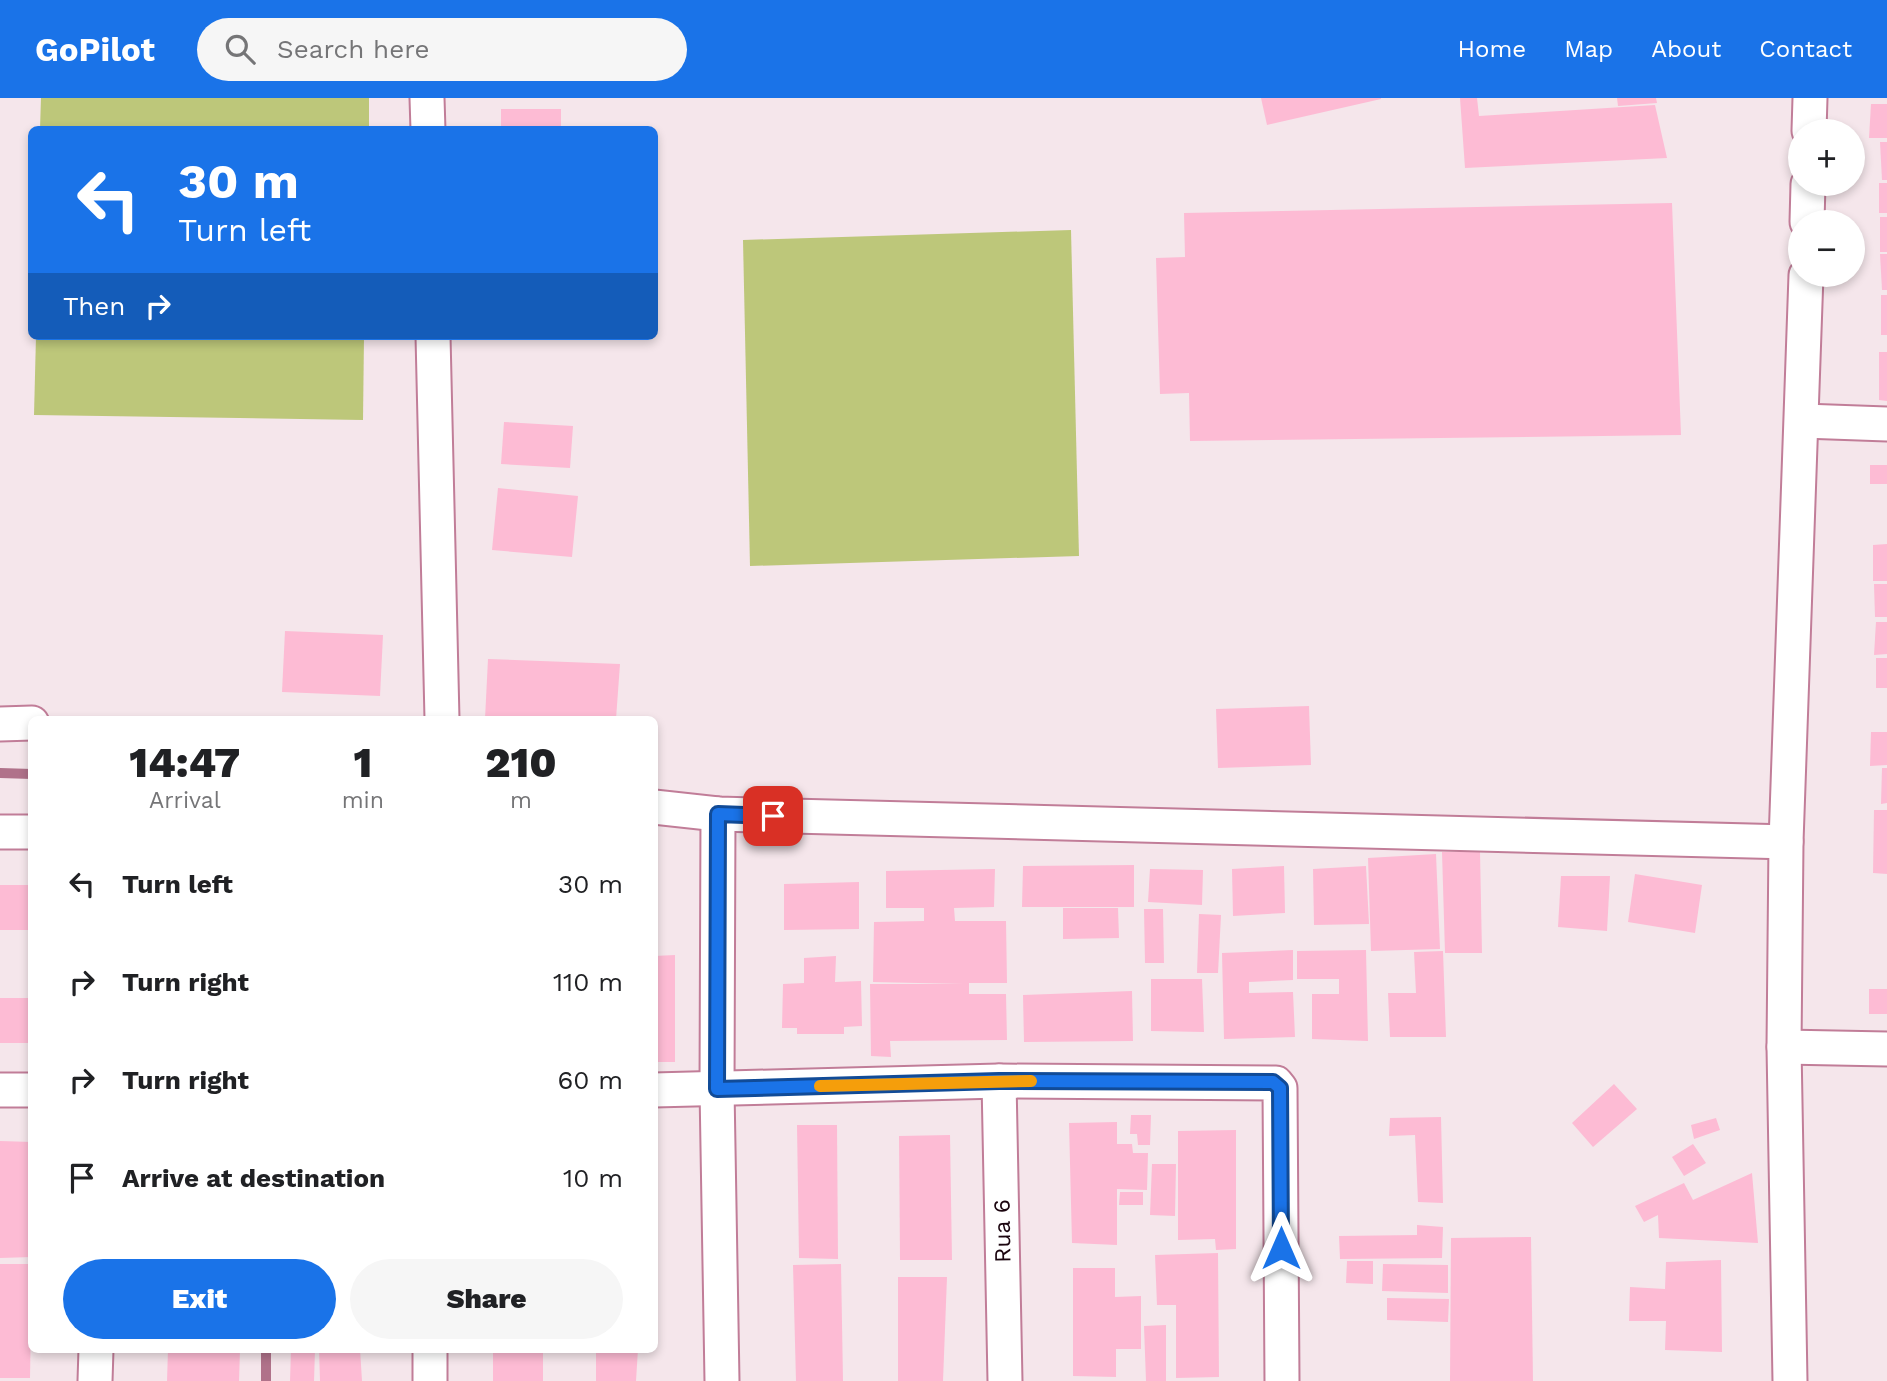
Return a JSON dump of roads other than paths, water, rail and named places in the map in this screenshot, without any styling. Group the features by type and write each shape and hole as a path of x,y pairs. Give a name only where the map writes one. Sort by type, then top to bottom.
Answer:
{"street":[{"path":"427,98 428,126"},
{"path":"1809,119 1810,98"},
{"path":"1790,1381 1784,1047 1786,842 1806,287"},
{"path":"433,340 442,716"},
{"path":"1803,421 1887,424"},
{"path":"0,723 28,723"},
{"path":"658,807 718,814 1786,842"},
{"path":"718,814 717,1089 722,1381"},
{"path":"0,832 28,832"},
{"path":"1784,1047 1887,1049"},
{"path":"658,1090 999,1081 1273,1082 1278,1085 1282,1381"},
{"name":"Rua 6","path":"999,1081 1005,1381"},
{"path":"0,1090 28,1090"},
{"path":"95,1381 96,1353"},
{"path":"430,1353 430,1381"}],"waterway":[{"path":"0,773 28,774"},
{"path":"266,1353 266,1381"}]}
